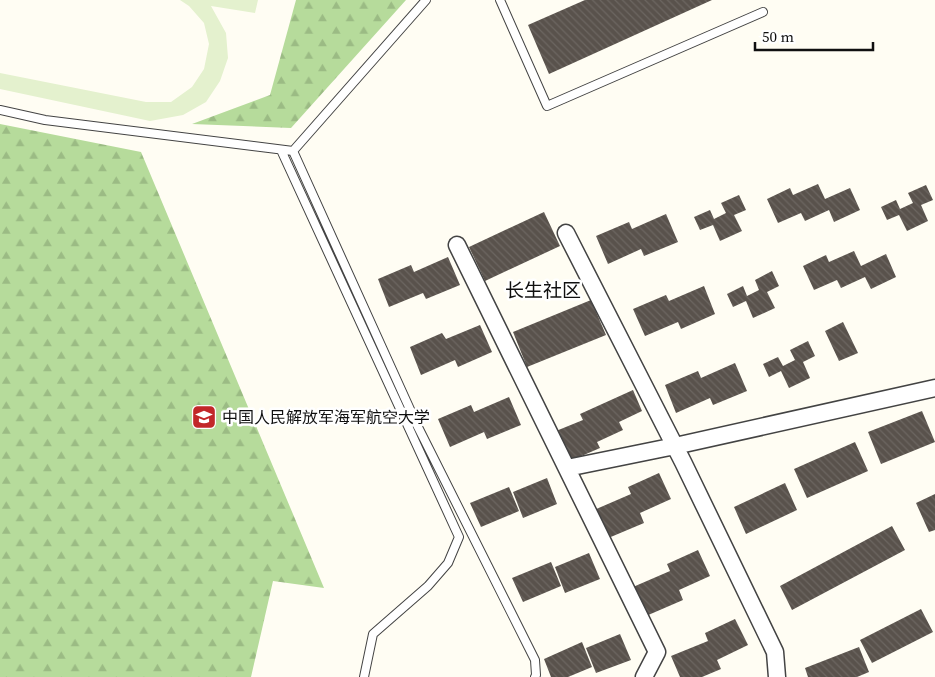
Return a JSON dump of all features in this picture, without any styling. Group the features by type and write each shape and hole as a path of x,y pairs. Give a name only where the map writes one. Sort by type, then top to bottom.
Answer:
{"street":[{"path":"566,233 675,446 775,652 777,677"},
{"path":"458,245 658,652 644,677"},
{"path":"567,468 935,388"}],"lane":[{"path":"293,151 426,0"},
{"path":"500,0 547,106 763,12"},
{"path":"0,110 45,120 293,151"},
{"path":"281,150 459,537 448,563 428,586 373,634 364,677"},
{"path":"293,151 418,427 535,660 535,677"}],"green space":[{"path":"180,0 258,0 255,13 211,6 226,33 228,58 220,81 206,102 183,115 150,121 0,89 0,73 146,102 171,102 192,87 204,69 209,44 204,23 189,6"},
{"path":"296,0 406,0 291,128 192,124 270,95"},
{"path":"0,124 141,152 324,588 273,581 251,677 0,677"}],"building":[{"path":"585,0 712,0 549,74 528,25"},
{"path":"818,184 825,199 850,188 860,210 834,222 829,210 805,221 801,213 778,223 767,199 790,188 793,195"},
{"path":"926,185 933,200 921,205 928,221 907,231 899,215 887,220 881,207 896,200 900,209 913,203 908,193"},
{"path":"739,195 746,210 734,215 742,231 720,241 713,225 700,230 694,217 710,210 714,219 726,213 721,203"},
{"path":"544,212 560,246 485,281 469,247"},
{"path":"666,214 678,242 644,256 641,249 608,264 596,236 629,222 632,229"},
{"path":"854,251 861,266 886,254 896,277 871,289 865,277 841,288 837,280 814,290 803,266 826,255 829,262"},
{"path":"448,257 460,285 426,299 423,293 389,307 378,279 411,265 414,272"},
{"path":"772,271 779,286 767,292 775,308 753,318 746,301 733,307 727,294 743,286 747,296 759,290 755,280"},
{"path":"704,286 715,314 681,329 678,322 645,336 633,309 666,295 669,301"},
{"path":"591,300 606,335 527,367 513,332"},
{"path":"843,322 858,353 839,361 825,331"},
{"path":"480,325 492,352 458,367 455,360 421,375 410,347 442,333 446,339"},
{"path":"808,341 815,356 803,362 810,378 789,388 781,371 769,377 763,364 778,357 783,366 795,360 790,350"},
{"path":"735,363 747,391 713,405 710,398 676,413 665,385 698,371 701,378"},
{"path":"633,390 642,411 619,422 623,430 597,442 600,448 570,461 556,431 583,420 580,414"},
{"path":"509,397 521,425 487,439 484,432 450,447 438,419 471,405 474,412"},
{"path":"922,411 935,442 881,464 868,432"},
{"path":"855,442 868,471 807,498 794,469"},
{"path":"659,473 671,499 640,513 644,523 606,539 594,510 631,494 628,487"},
{"path":"547,478 557,504 523,518 513,492"},
{"path":"785,483 797,510 746,534 734,507"},
{"path":"509,487 519,511 481,527 470,503"},
{"path":"935,494 935,530 929,532 916,503"},
{"path":"892,526 905,550 792,610 780,586"},
{"path":"698,550 710,576 679,590 683,600 646,616 633,587 670,571 667,564"},
{"path":"589,553 600,579 565,593 555,567"},
{"path":"551,562 561,586 523,602 512,578"},
{"path":"921,609 933,632 872,663 860,640"},
{"path":"735,619 748,645 717,660 721,669 702,677 680,677 671,656 708,641 705,633"},
{"path":"620,634 631,660 596,673 586,648"},
{"path":"582,642 592,667 568,677 551,677 544,659"},
{"path":"859,647 869,672 857,677 808,677 805,668"}],"place":[{"name":"中国人民解放军海军航空大学","path":"204,417"}],"district":[{"name":"长生社区","path":"543,290"}]}
